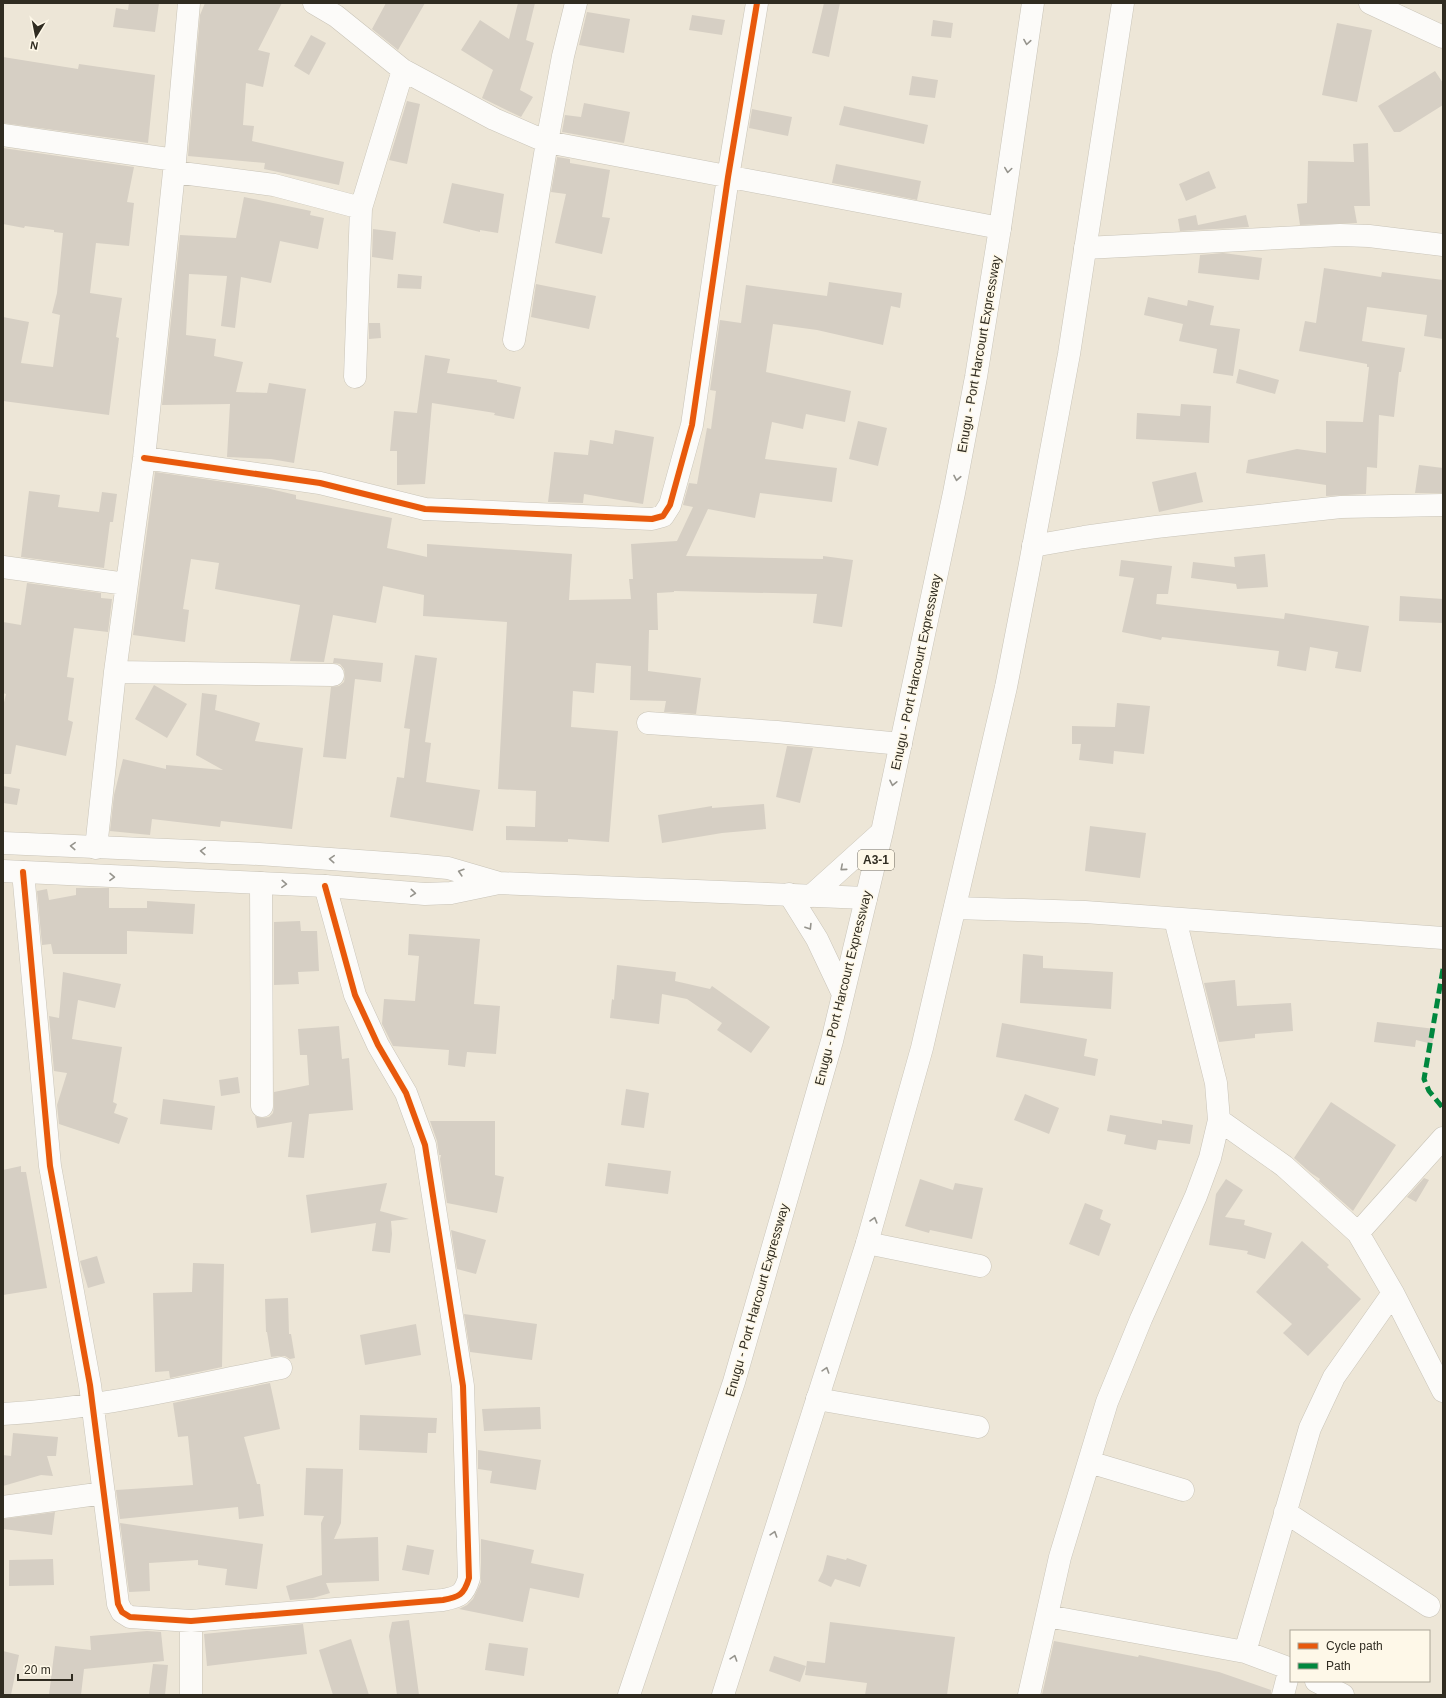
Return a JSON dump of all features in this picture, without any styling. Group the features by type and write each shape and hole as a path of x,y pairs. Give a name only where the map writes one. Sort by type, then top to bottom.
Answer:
{"main road":[{"path":"96,848 115,672 144,458 189,3"},
{"path":"314,3 336,16 403,70 494,119 547,142 1000,228"},
{"path":"514,340 547,142 563,56 576,3"},
{"path":"144,458 320,484 425,509 652,519 663,516 670,505 692,425 728,177 757,3"},
{"name":"Enugu - Port Harcourt Expressway","path":"629,1695 734,1382 832,1041 882,832 954,494 976,377 1000,228 1033,3"},
{"path":"723,1695 867,1243 922,1048 1006,687 1069,354 1123,3"},
{"path":"1370,3 1443,37"},
{"path":"355,378 362,208 403,70"},
{"path":"3,136 274,185 362,208"},
{"path":"1085,248 1340,235 1369,236 1443,245"},
{"path":"1033,546 1084,536 1341,507 1443,505"},
{"path":"3,567 126,584"},
{"path":"115,672 333,675"},
{"path":"648,723 777,732 901,744"},
{"path":"811,896 882,832"},
{"path":"3,843 260,854 416,865 448,868 499,883"},
{"path":"325,886 355,995 378,1045 406,1093 425,1145 463,1386 469,1578 466,1589 457,1597 443,1600 191,1621 130,1617 122,1612 118,1604 93,1405 50,1166 13,872 325,886 425,894 451,893 499,883 866,898"},
{"path":"261,883 262,1106"},
{"path":"789,894 817,939 843,994"},
{"path":"955,908 1084,912 1443,938"},
{"path":"1029,1695 1060,1557 1110,1395 1141,1319 1196,1196 1210,1158 1219,1120 1216,1083 1175,919"},
{"path":"1219,1120 1284,1166 1358,1233 1393,1293 1443,1391"},
{"path":"1358,1233 1443,1138"},
{"path":"867,1243 980,1266"},
{"path":"1245,1652 1310,1428 1334,1377 1393,1293"},
{"path":"3,1414 31,1413 93,1405 281,1368"},
{"path":"817,1399 978,1427"},
{"path":"1089,1462 1183,1490"},
{"path":"3,1507 104,1493"},
{"path":"1285,1512 1429,1606"},
{"path":"1047,1616 1245,1652 1290,1668 1282,1695"},
{"path":"191,1621 191,1695"},
{"path":"1318,1682 1343,1695"}],"building":[{"path":"129,3 159,3 155,32 113,27 116,8 128,10"},
{"path":"205,3 282,3 258,50 270,53 263,87 246,83 243,125 254,126 252,141 344,162 339,185 264,169 265,163 188,156 200,15"},
{"path":"386,3 425,3 398,50 372,29"},
{"path":"518,3 535,3 526,40 534,43 520,90 533,97 521,117 482,98 493,70 461,50 480,20 509,39"},
{"path":"824,3 840,3 829,57 812,53"},
{"path":"587,12 630,19 624,53 579,45"},
{"path":"692,15 725,20 722,35 689,30"},
{"path":"933,20 953,23 951,38 931,36"},
{"path":"1337,23 1372,30 1357,102 1322,95"},
{"path":"311,35 326,43 309,75 294,66"},
{"path":"3,57 78,69 79,64 155,75 148,143 3,123"},
{"path":"1435,71 1443,83 1443,105 1400,132 1394,132 1378,106"},
{"path":"912,76 938,80 935,98 909,95"},
{"path":"407,101 420,104 407,164 389,160"},
{"path":"584,103 630,112 624,143 562,132 565,115 581,117"},
{"path":"844,106 928,125 924,144 839,125"},
{"path":"752,109 792,117 788,136 749,128"},
{"path":"1368,143 1370,206 1354,206 1357,223 1300,225 1297,204 1307,203 1308,161 1354,162 1353,144"},
{"path":"3,148 134,167 127,202 134,203 129,246 96,243 90,293 122,298 116,337 119,338 109,415 3,401 3,317 29,322 21,363 53,367 60,315 52,313 57,293 63,233 54,232 54,230 25,226 24,228 3,224"},
{"path":"557,157 570,159 570,163 610,170 602,217 610,218 602,254 555,243 566,194 551,192"},
{"path":"836,164 921,181 917,200 832,183"},
{"path":"1209,171 1216,188 1186,201 1179,184"},
{"path":"452,183 504,194 498,233 480,230 480,232 443,223"},
{"path":"244,197 311,211 310,215 324,218 318,249 280,241 271,283 241,277 235,328 221,326 227,276 189,274 186,335 216,339 214,356 243,362 236,392 267,393 269,383 306,389 294,463 271,459 227,457 230,404 162,405 180,235 236,238"},
{"path":"1196,215 1198,225 1246,215 1249,227 1180,231 1178,219"},
{"path":"373,229 396,232 393,260 372,257"},
{"path":"1223,253 1262,258 1259,280 1198,273 1200,255"},
{"path":"1324,268 1381,277 1382,272 1443,280 1443,339 1424,336 1427,315 1367,307 1362,341 1405,348 1401,372 1399,372 1394,417 1379,415 1377,468 1367,467 1366,494 1326,496 1326,485 1246,473 1248,460 1297,449 1326,453 1326,421 1363,422 1369,367 1367,367 1367,364 1299,351 1305,321 1316,323"},
{"path":"398,274 422,276 421,289 397,288"},
{"path":"829,282 902,293 900,308 891,306 883,345 817,330 773,324 766,372 851,391 845,422 806,414 803,429 772,422 765,459 837,468 832,502 760,493 755,518 708,509 686,556 823,559 823,556 853,560 842,627 813,623 817,594 674,591 657,593 658,630 649,630 648,671 701,678 696,714 664,712 666,701 630,700 631,666 596,663 594,693 573,691 571,727 618,731 609,842 568,839 568,842 506,840 506,826 535,827 536,791 498,789 507,622 423,616 424,595 383,586 376,623 333,615 324,662 290,661 300,605 215,589 219,563 191,559 183,609 189,610 185,642 133,635 155,472 266,488 296,495 296,499 392,518 387,548 427,557 427,544 572,554 569,600 631,599 629,579 633,579 631,544 677,541 693,507 683,505 689,483 697,484 707,428 711,429 716,391 710,390 720,320 741,323 746,285 827,296"},
{"path":"536,284 596,296 589,329 531,317"},
{"path":"1148,297 1187,306 1188,300 1214,306 1210,325 1240,329 1233,376 1213,373 1217,349 1179,341 1183,324 1144,315"},
{"path":"369,323 380,323 381,338 369,339"},
{"path":"425,355 450,359 447,373 497,380 497,382 521,387 514,419 494,415 495,413 432,403 425,484 397,485 397,451 390,451 394,411 417,413"},
{"path":"1239,369 1279,380 1275,394 1236,383"},
{"path":"1181,404 1211,406 1209,443 1136,439 1137,413 1180,416"},
{"path":"858,421 887,428 878,466 849,459"},
{"path":"615,430 654,437 643,504 584,494 583,503 548,502 554,452 588,455 590,440 613,444"},
{"path":"1419,465 1443,468 1443,493 1415,493"},
{"path":"1196,472 1203,502 1159,512 1152,482"},
{"path":"29,491 60,495 58,507 99,512 102,492 117,494 113,522 110,522 104,568 21,557"},
{"path":"1265,554 1268,587 1237,589 1236,584 1191,578 1193,562 1235,567 1234,557"},
{"path":"1121,560 1172,566 1168,594 1157,594 1156,604 1284,619 1285,613 1369,626 1361,672 1335,668 1338,652 1310,647 1306,671 1277,666 1279,651 1162,637 1161,640 1122,632 1134,578 1119,576"},
{"path":"27,583 101,593 101,598 112,599 108,632 74,628 67,677 74,678 68,720 73,722 66,756 16,745 11,774 3,774 3,707 6,694 3,693 3,622 21,625"},
{"path":"1400,596 1443,599 1443,623 1399,621"},
{"path":"415,655 437,658 425,742 431,743 426,782 480,790 473,831 390,817 397,777 404,778 410,729 404,728"},
{"path":"334,658 383,663 381,682 355,679 346,759 323,757 331,687 339,686 344,682 345,676 344,669 340,664 333,663"},
{"path":"154,685 187,704 167,738 135,719"},
{"path":"202,693 217,695 215,710 260,723 255,741 303,748 292,829 221,821 220,827 152,819 150,835 110,831 114,795 123,759 166,769 166,765 223,770 196,755"},
{"path":"1117,703 1150,706 1144,754 1114,751 1113,764 1079,760 1081,744 1072,744 1072,726 1115,727"},
{"path":"787,746 813,748 800,803 776,797"},
{"path":"3,786 20,789 17,805 3,803"},
{"path":"764,804 766,829 722,833 662,843 658,815 712,806 712,808"},
{"path":"1090,826 1146,833 1140,878 1085,871"},
{"path":"76,888 109,888 109,908 147,908 147,901 195,904 193,934 127,931 127,954 53,954 51,944 42,945 37,891 47,889 49,900 76,895"},
{"path":"300,921 301,931 317,931 319,971 298,972 299,984 274,985 274,922"},
{"path":"409,934 480,939 474,1004 500,1006 496,1054 467,1052 465,1067 448,1065 449,1050 393,1046 382,1024 384,999 415,1001 419,956 408,955"},
{"path":"1023,954 1043,956 1043,968 1113,972 1111,1009 1020,1003"},
{"path":"617,965 676,972 675,981 710,989 712,986 770,1027 751,1053 717,1030 722,1023 687,999 662,994 659,1024 610,1018 612,999 614,1000"},
{"path":"63,972 121,984 115,1008 78,1000 72,1039 122,1047 113,1102 117,1104 114,1113 128,1118 119,1144 59,1124 57,1105 67,1073 54,1071 49,1016 59,1018"},
{"path":"1235,980 1237,1006 1291,1003 1293,1031 1255,1034 1255,1038 1219,1042 1204,983"},
{"path":"1377,1022 1435,1029 1432,1044 1416,1040 1415,1047 1374,1042"},
{"path":"1002,1023 1087,1039 1084,1056 1098,1059 1095,1076 996,1057"},
{"path":"339,1026 342,1059 349,1058 353,1110 309,1114 304,1158 288,1157 292,1122 257,1128 255,1116 262,1118 269,1117 273,1113 274,1092 309,1085 307,1055 300,1055 298,1029"},
{"path":"238,1077 240,1093 221,1096 219,1080"},
{"path":"626,1089 649,1093 644,1128 621,1125"},
{"path":"1025,1094 1059,1108 1049,1134 1014,1120"},
{"path":"163,1099 215,1106 212,1130 160,1124"},
{"path":"1331,1102 1396,1145 1353,1211 1319,1181 1320,1179 1294,1158"},
{"path":"1110,1115 1162,1124 1162,1120 1193,1125 1190,1144 1158,1140 1156,1150 1124,1144 1126,1135 1107,1131"},
{"path":"430,1121 495,1121 495,1175 504,1177 497,1213 447,1203 440,1159 441,1155 439,1155 437,1141"},
{"path":"608,1163 671,1171 668,1194 605,1186"},
{"path":"21,1166 21,1172 26,1172 47,1288 3,1295 3,1170"},
{"path":"1424,1178 1429,1180 1416,1202 1407,1197"},
{"path":"920,1179 953,1190 955,1183 983,1188 972,1239 930,1230 929,1233 905,1226"},
{"path":"1226,1179 1243,1190 1225,1217 1245,1220 1244,1225 1272,1233 1265,1259 1247,1254 1248,1251 1209,1245 1216,1194"},
{"path":"387,1183 380,1211 409,1219 391,1221 392,1234 390,1253 372,1251 376,1223 311,1233 306,1195"},
{"path":"1085,1203 1103,1210 1100,1219 1111,1224 1099,1256 1069,1244"},
{"path":"451,1230 486,1240 476,1274 457,1269"},
{"path":"1302,1241 1329,1265 1327,1267 1361,1299 1308,1356 1283,1333 1292,1324 1256,1292"},
{"path":"97,1256 105,1283 88,1288 80,1261"},
{"path":"193,1263 224,1264 222,1367 170,1378 169,1371 155,1372 153,1293 192,1292"},
{"path":"288,1298 289,1334 291,1334 295,1358 290,1359 285,1356 271,1357 266,1332 265,1299"},
{"path":"464,1314 537,1324 532,1360 470,1352"},
{"path":"416,1324 421,1355 365,1365 360,1335"},
{"path":"270,1383 280,1429 244,1437 257,1484 260,1484 264,1516 239,1519 238,1507 120,1519 116,1490 193,1485 188,1436 178,1437 173,1403"},
{"path":"540,1407 541,1429 484,1431 482,1409"},
{"path":"360,1415 437,1418 436,1433 428,1433 427,1453 359,1450"},
{"path":"13,1433 58,1437 56,1456 47,1456 53,1476 41,1475 3,1486 3,1455 11,1456"},
{"path":"478,1450 541,1460 536,1490 490,1483 492,1471 478,1469"},
{"path":"306,1468 343,1469 341,1523 334,1539 378,1537 379,1581 326,1583 330,1593 313,1598 290,1600 286,1586 322,1575 321,1523 324,1516 304,1515"},
{"path":"55,1512 52,1535 3,1529 3,1519"},
{"path":"120,1523 263,1544 257,1589 225,1585 227,1569 198,1565 198,1560 149,1563 150,1591 129,1592"},
{"path":"481,1539 534,1550 531,1563 584,1574 579,1598 530,1588 523,1622 459,1609 467,1605 473,1599 481,1582"},
{"path":"407,1545 434,1550 429,1575 402,1570"},
{"path":"827,1555 846,1560 847,1558 867,1565 860,1587 835,1579 831,1587 818,1581 823,1571"},
{"path":"53,1559 54,1585 9,1586 9,1560"},
{"path":"409,1620 419,1695 397,1695 389,1636 392,1622"},
{"path":"830,1622 955,1637 947,1695 865,1695 867,1683 805,1675 807,1661 825,1663"},
{"path":"303,1624 307,1654 207,1666 204,1634"},
{"path":"147,1631 161,1632 164,1661 84,1669 81,1695 49,1695 55,1646 91,1650 90,1636"},
{"path":"351,1639 369,1695 333,1695 319,1650"},
{"path":"1054,1641 1138,1657 1139,1655 1219,1672 1271,1690 1271,1695 1042,1695"},
{"path":"489,1643 528,1648 524,1676 485,1670"},
{"path":"3,1651 19,1655 11,1695 3,1695"},
{"path":"774,1656 806,1666 800,1682 769,1671"},
{"path":"153,1664 168,1665 165,1695 149,1694"}],"marked path":[{"path":"1443,969 1424,1079 1429,1091 1443,1108"}],"cycle path":[{"path":"144,458 320,483 425,509 652,519 663,516 670,505 692,425 728,177 757,3"},
{"path":"23,872 50,1166 90,1385 118,1604 122,1612 130,1617 191,1621 443,1600 453,1598 463,1592 469,1578 463,1386 425,1145 406,1093 378,1045 355,995 325,886"}]}
